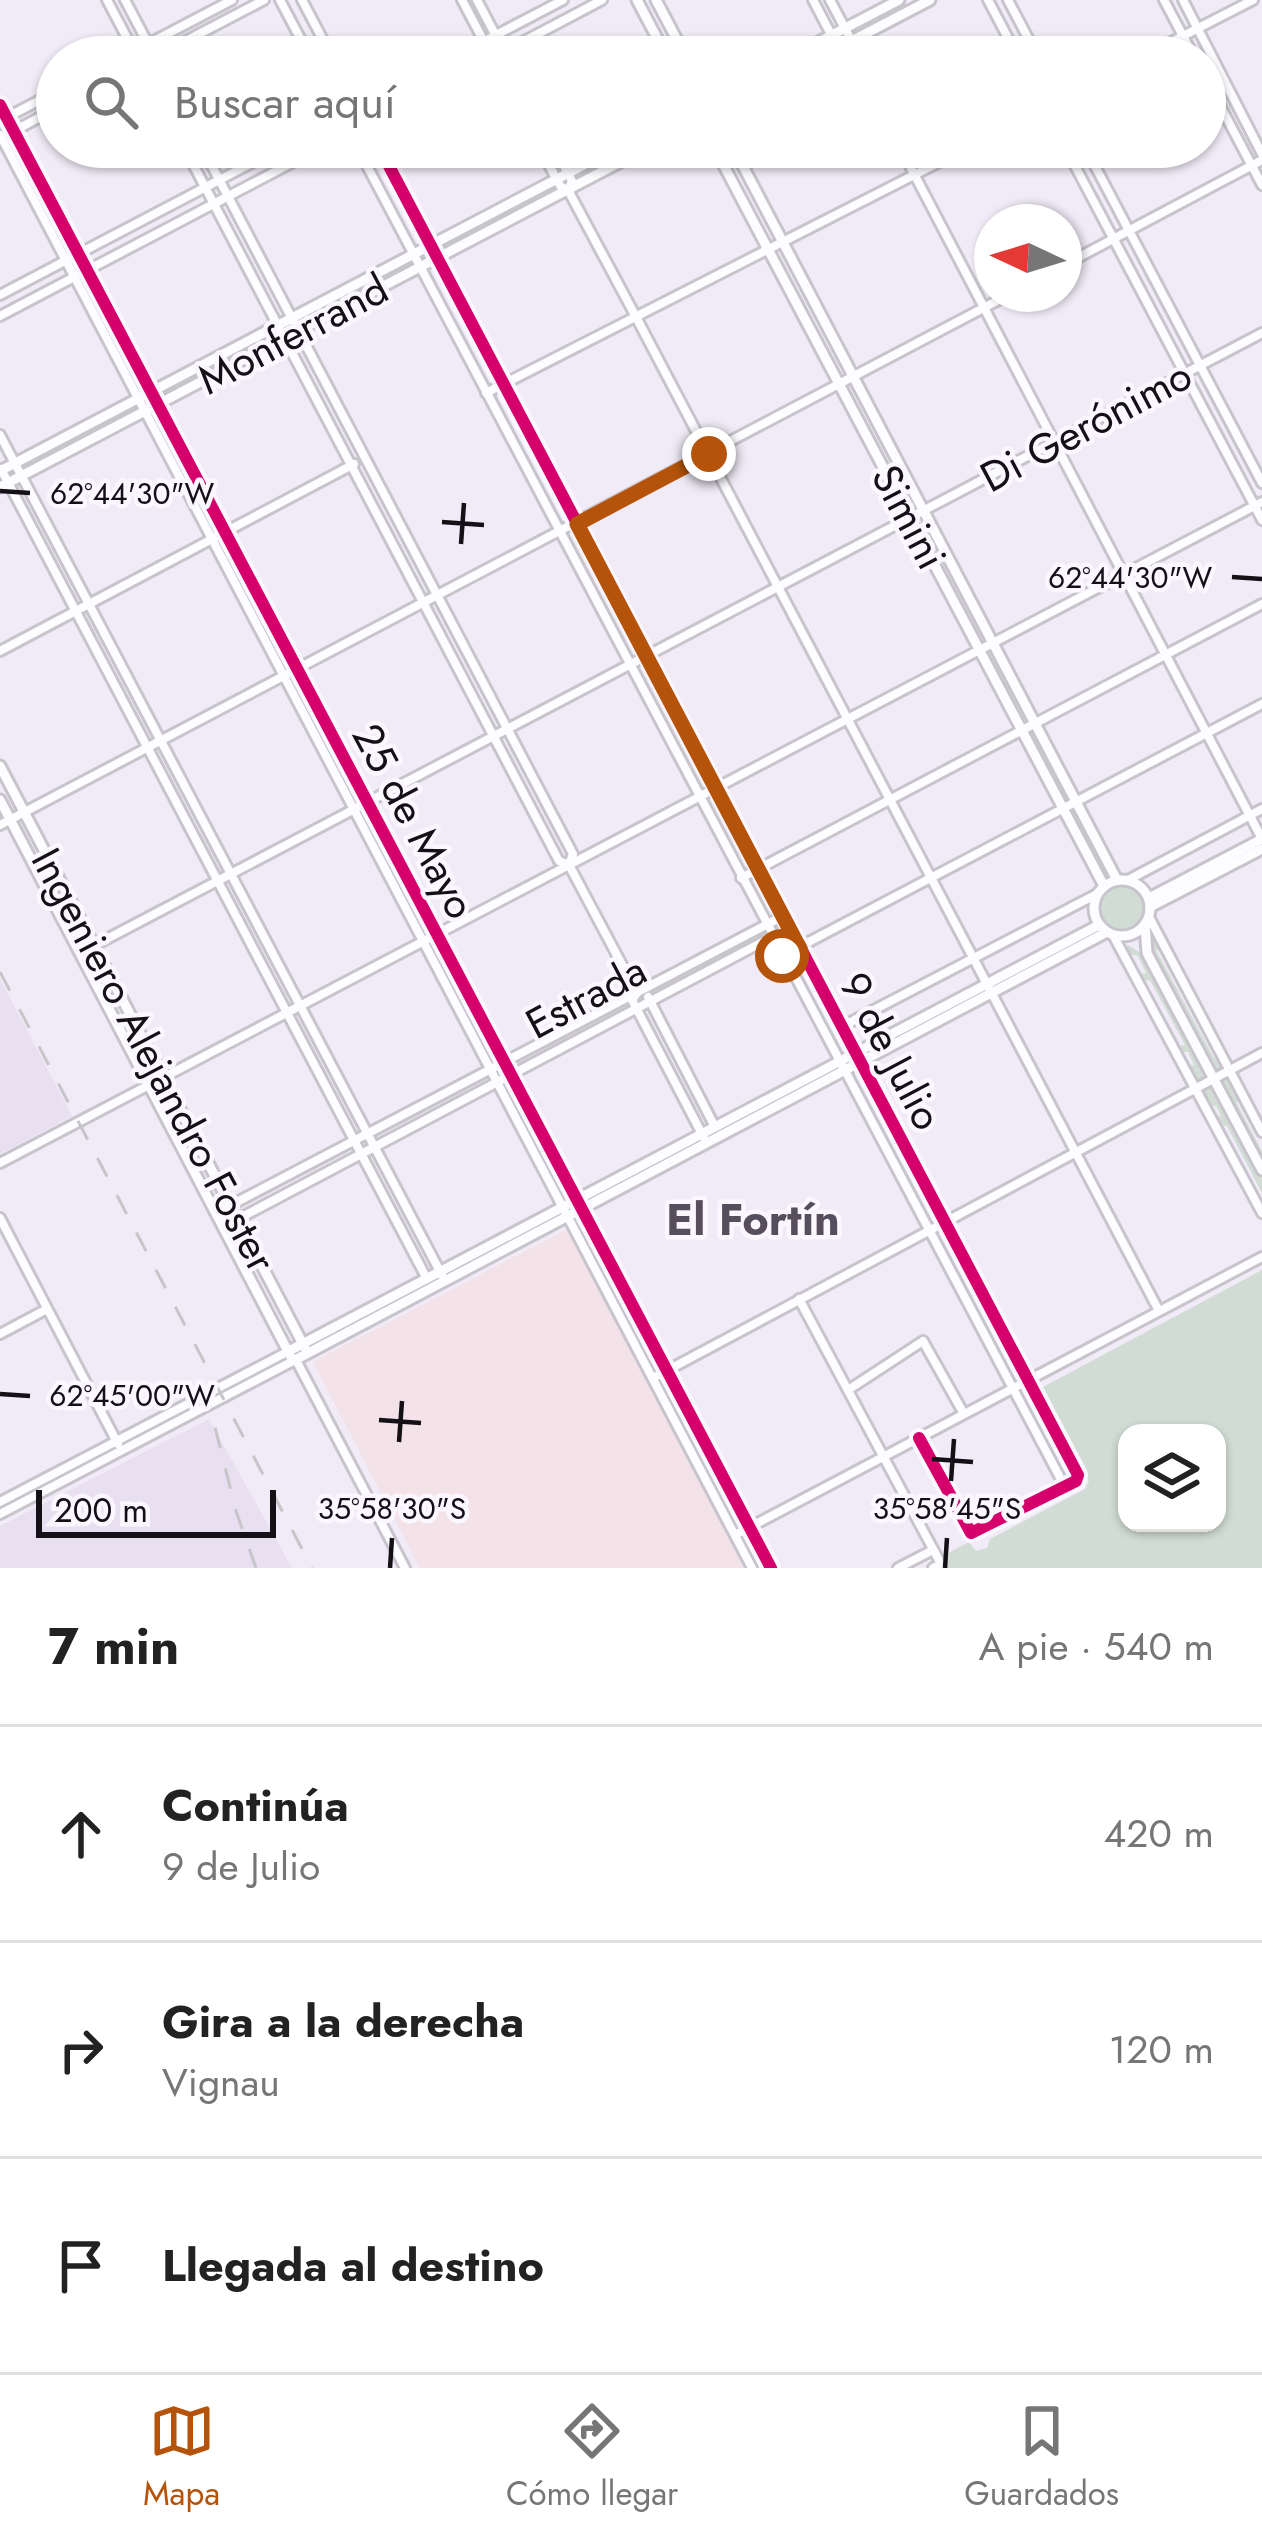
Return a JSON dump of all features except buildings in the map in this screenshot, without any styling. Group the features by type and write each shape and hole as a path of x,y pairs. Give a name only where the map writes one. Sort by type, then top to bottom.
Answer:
{"street":[{"path":"107,0 126,36"},
{"path":"125,0 144,36"},
{"path":"163,36 232,0"},
{"path":"195,36 264,0"},
{"path":"280,0 299,36"},
{"path":"302,0 321,36"},
{"path":"462,0 481,36"},
{"path":"477,0 496,35 563,0"},
{"path":"538,36 602,0"},
{"path":"637,0 656,36"},
{"path":"656,0 675,36"},
{"path":"813,0 832,35 899,0"},
{"path":"830,0 849,36"},
{"path":"861,36 930,0"},
{"path":"988,0 1007,36"},
{"path":"1008,0 1027,36"},
{"path":"1164,0 1183,36 1253,0"},
{"path":"1183,0 1201,36"},
{"path":"1082,256 1262,157 1226,86"},
{"path":"3,119 36,102"},
{"name":"25 de Mayo","path":"0,105 3,119 14,131 771,1568"},
{"path":"1226,116 1262,185"},
{"path":"0,137 36,119"},
{"name":"25 de Mayo","path":"0,137 752,1568"},
{"path":"195,168 559,861 569,865 637,993"},
{"path":"213,168 573,854 569,865"},
{"path":"0,295 242,168"},
{"path":"0,316 282,168"},
{"name":"9 de Julio","path":"368,168 1065,1487 1078,1474 390,168"},
{"path":"550,168 568,190 709,454 1159,1311"},
{"path":"565,168 572,182 568,190"},
{"name":"Monferrand","path":"0,470 578,168"},
{"name":"Monferrand","path":"4,485 609,168"},
{"name":"Simini","path":"725,168 1063,808 1101,890"},
{"name":"Simini","path":"745,168 1076,802 1122,880"},
{"path":"911,168 974,289"},
{"path":"486,393 928,168"},
{"path":"1076,168 1258,504 1262,520"},
{"path":"1096,168 1262,483"},
{"path":"5,822 976,312"},
{"path":"0,1502 292,1357 989,988 1109,932 1129,935 1148,912 1262,839 986,312"},
{"name":"Di Gerónimo","path":"80,952 1262,332"},
{"path":"0,435 443,1277"},
{"path":"0,651 365,458"},
{"path":"0,470 430,1283"},
{"path":"0,1163 1258,504"},
{"path":"740,878 1262,604"},
{"path":"782,956 1262,704"},
{"name":"Ingeniero Alejandro Foster","path":"0,766 305,1348"},
{"name":"Ingeniero Alejandro Foster","path":"0,800 5,822 80,952 292,1357"},
{"path":"842,1028 1262,809"},
{"path":"1148,912 1262,849"},
{"path":"1122,880 1144,890 1147,953 1262,1170"},
{"path":"1101,890 1094,909 1262,1214"},
{"path":"1148,912 1262,1132"},
{"name":"Estrada","path":"216,1213 783,916"},
{"name":"Estrada","path":"223,1227 789,928"},
{"path":"1109,932 1147,953"},
{"path":"705,1139 632,1000 637,993 645,992 718,1132"},
{"path":"653,1378 1262,1053"},
{"path":"0,1218 119,1446"},
{"path":"735,1535 1262,1257"},
{"path":"799,1299 933,1550 937,1566"},
{"path":"0,1334 47,1309"},
{"path":"848,1390 923,1341 964,1414"},
{"path":"292,1357 405,1568"},
{"path":"919,1438 967,1529 976,1534 1065,1487"},
{"path":"0,1514 119,1446"},
{"path":"898,1568 933,1550"}],"shaded area":[{"path":"1122,884 1139,891 1146,908 1139,925 1122,932 1105,925 1098,908 1105,891"},
{"path":"1153,933 1163,949 1156,950 1243,1102 1236,1102 1262,1151 1262,1163 1150,952 1148,936"},
{"path":"1128,945 1144,955 1262,1179 1262,1193 1227,1126 1218,1126 1214,1117 1221,1116 1216,1106 1207,1105 1187,1066 1194,1065 1188,1052 1179,1052 1176,1046 1185,1045 1150,980 1141,981 1138,975 1146,973 1138,956 1127,954"},
{"path":"0,979 72,1116 0,1154"},
{"path":"568,1229 744,1568 420,1568 313,1362"},
{"path":"1262,1270 1262,1568 943,1568 950,1552 969,1542 976,1551 987,1548 990,1539 1085,1489 1089,1480 1041,1391"},
{"path":"209,1419 292,1568 0,1568 0,1526"}],"railway":[{"path":"0,972 312,1568"},
{"path":"205,1387 236,1511 256,1568"}],"cycle path":[{"path":"0,105 771,1568"},
{"path":"390,168 1078,1475 1076,1481 971,1533 919,1438"}],"district":[{"name":"El Fortín","path":"753,1219"}],"route":[{"path":"709,454 577,524 799,947 782,956"}]}
